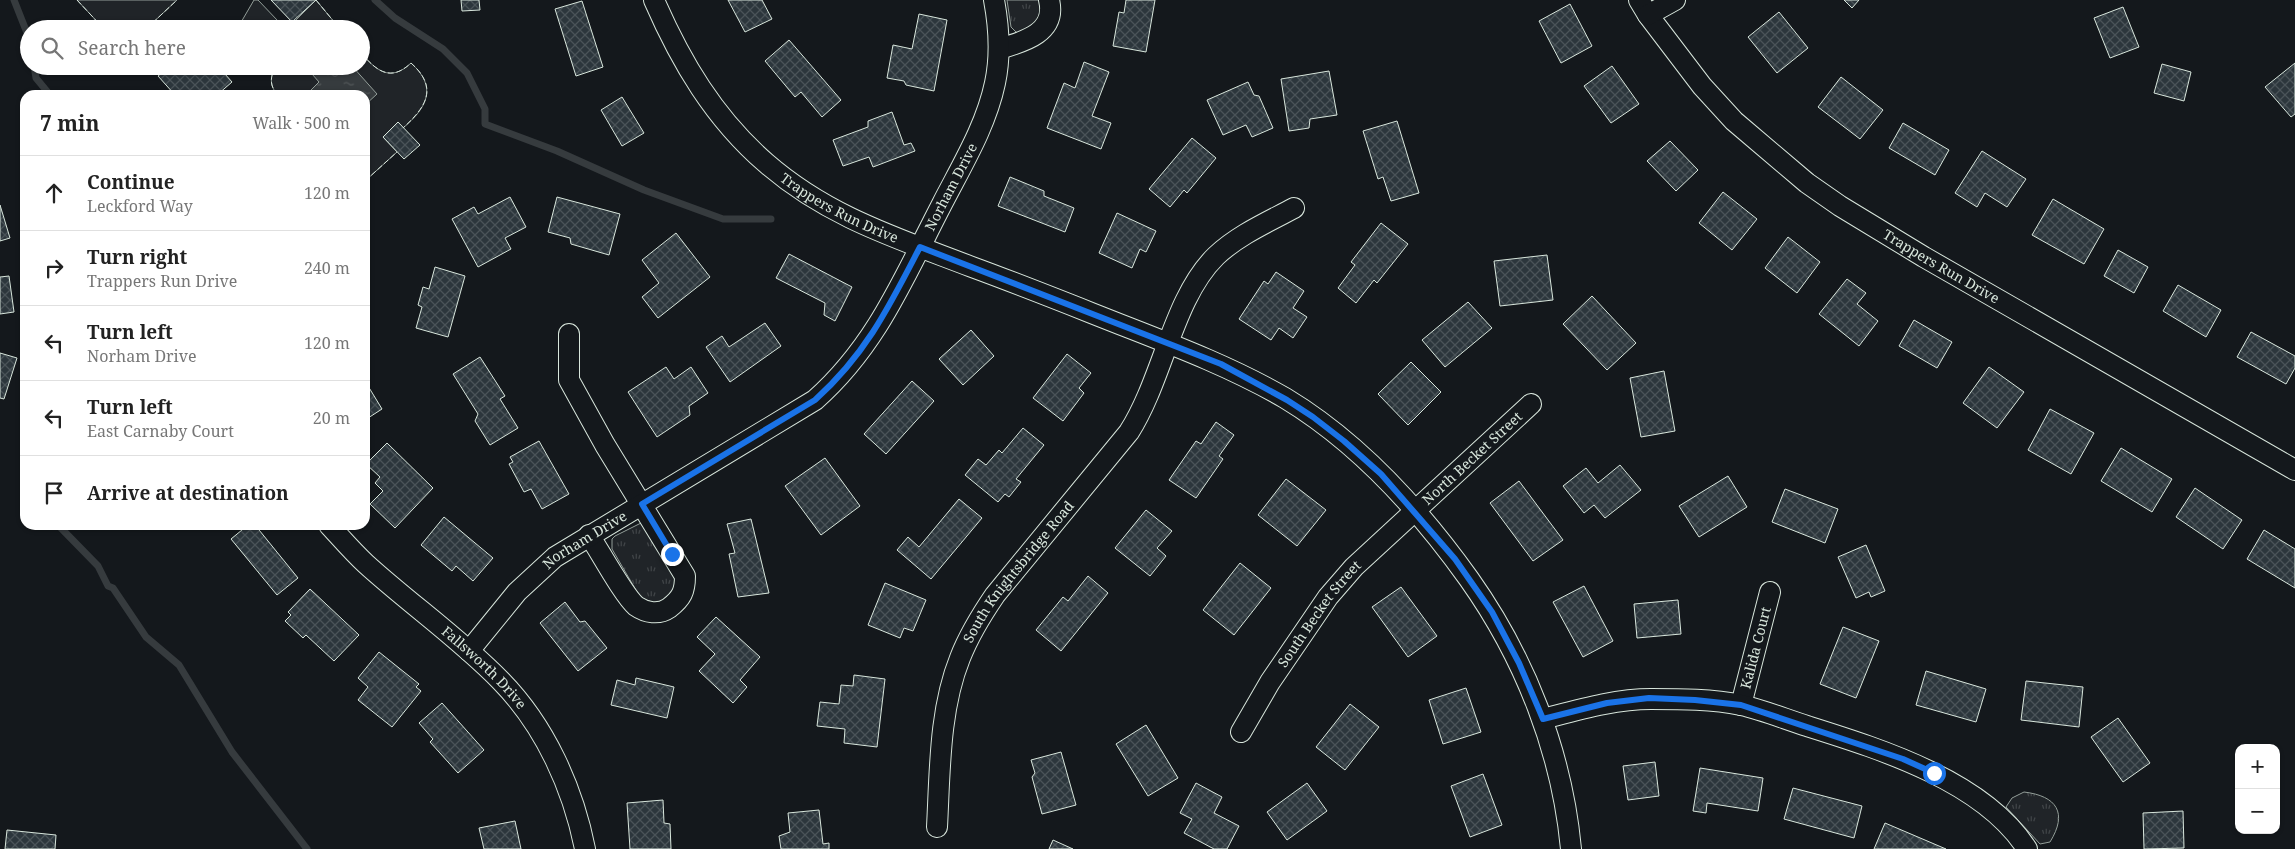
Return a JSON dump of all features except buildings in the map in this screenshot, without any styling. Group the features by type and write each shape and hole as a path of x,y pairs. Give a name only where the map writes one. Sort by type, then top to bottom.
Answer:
{"street":[{"name":"Trappers Run Drive","path":"654,0 673,44 693,78 719,114 766,163 819,202 847,218 1228,368 1287,400 1313,417 1344,441 1381,474 1455,559 1492,612 1519,663 1543,719 1569,820 1572,849"},
{"name":"Norham Drive","path":"470,650 517,592 555,557 589,534 815,400 836,382 858,357 875,332 983,121 995,84 999,49 994,0"},
{"path":"999,49 1025,42 1042,31 1050,14 1049,0"},
{"path":"1643,8 1675,0"},
{"name":"Trappers Run Drive","path":"1643,8 1702,86 1734,121 1774,157 1840,206 2295,470"},
{"name":"South Knightsbridge Road","path":"937,827 939,782 948,701 960,657 971,634 995,594 1129,432 1142,411 1184,305 1197,280 1216,256 1250,232 1294,208"},
{"path":"569,334 569,380 605,445 685,576 685,588 682,598 667,610 650,613 636,606 589,534"},
{"name":"North Becket Street","path":"1414,510 1531,404"},
{"name":"South Becket Street","path":"1241,732 1270,682 1328,597 1354,567 1414,510"},
{"name":"Fallsworth Drive","path":"335,530 366,564 470,650 502,682 542,734 558,765 581,828 585,849"},
{"name":"Kalida Court","path":"1741,705 1770,592"},
{"path":"1543,719 1607,703 1649,698 1741,705 1894,756 1934,773 1987,807 2016,832 2027,849"}],"green space":[{"path":"77,0 177,0 156,20 96,20"},
{"path":"254,0 258,0 277,20 242,20"},
{"path":"316,0 333,20 296,20"},
{"path":"1007,0 1039,0 1042,9 1035,27 1017,33 1011,27"},
{"path":"370,63 378,69 390,73 403,69 411,63 425,80 427,89 423,105 418,113 403,128 398,122 383,137 397,152 370,176 370,90 274,90 271,81 272,75 370,75"},
{"path":"641,523 676,576 676,585 667,600 654,603 640,597 612,549 612,539 615,536"},
{"path":"2024,792 2045,797 2056,808 2058,823 2050,842 2040,844 2006,807 2012,798"}],"water":[{"path":"313,75 360,75 377,94 370,100 370,90 311,90 319,82"}],"waterway":[{"path":"14,0 22,20"},
{"path":"375,0 395,18 443,49 467,73 485,109 485,124 557,151 644,190 723,219 771,219"},
{"path":"36,75 46,90"},
{"path":"63,530 98,566 108,586 113,588 146,637 179,665 232,752 307,849"}],"fence":[{"path":"77,0 96,20"},
{"path":"156,20 177,0"},
{"path":"316,0 333,20"},
{"path":"370,63 378,69 390,73 403,69 411,63 420,72 425,81 427,89 423,105 403,128"},
{"path":"272,75 271,81 274,90"},
{"path":"370,176 397,152"}],"route":[{"path":"672,554 642,504 749,442 815,400 836,382 858,357 875,332 920,247 1030,288 1221,364 1287,400 1313,417 1344,441 1381,474 1455,559 1492,612 1519,663 1543,719 1607,703 1649,698 1741,705 1903,759 1934,773"}]}
